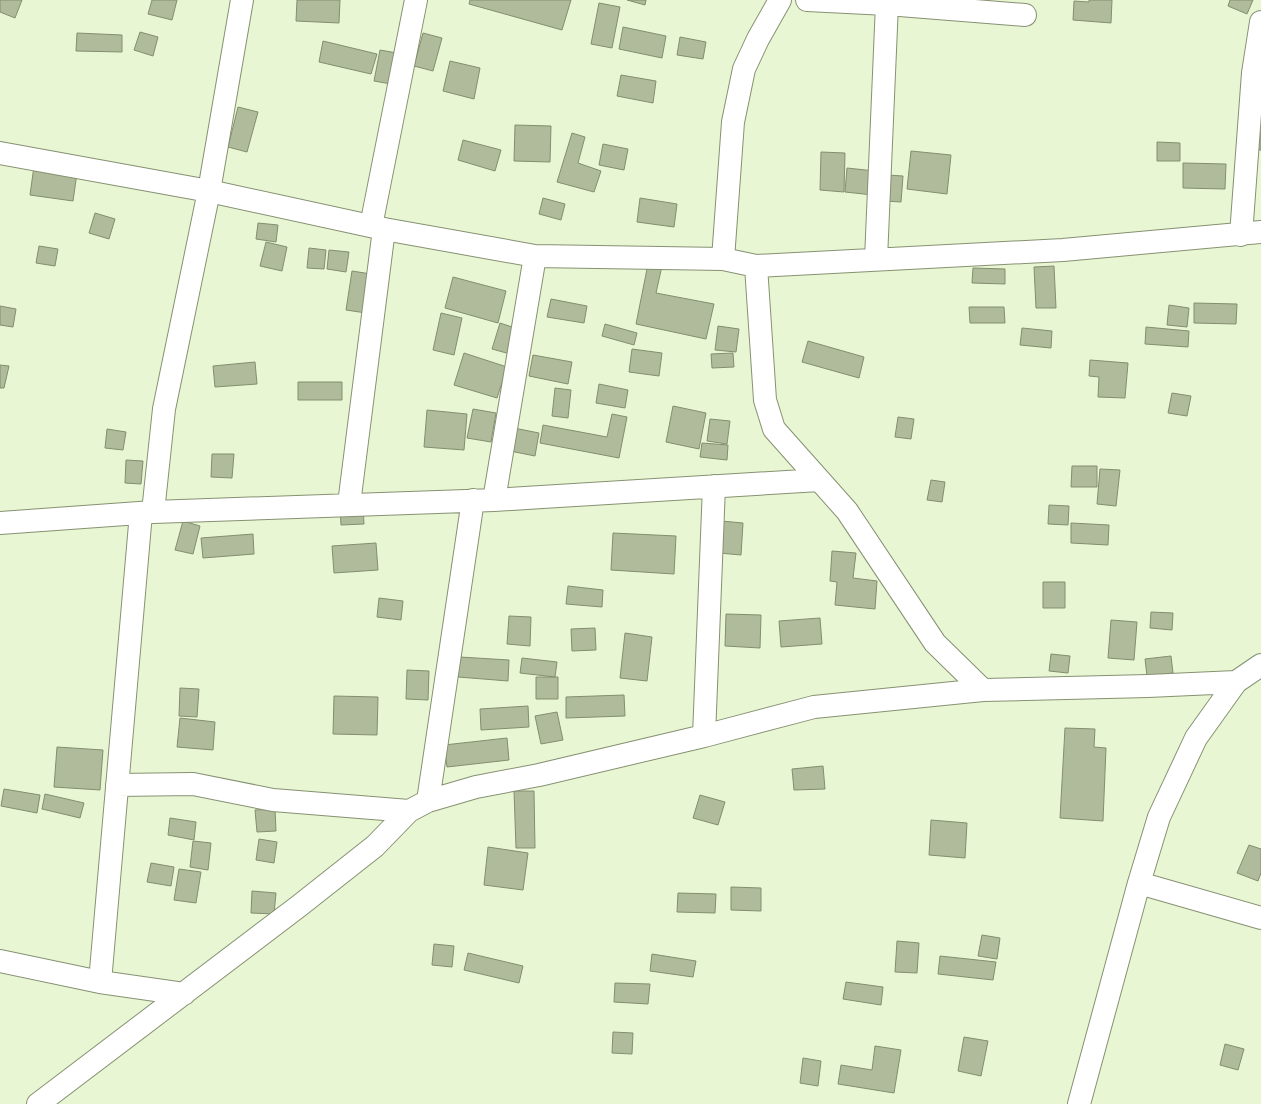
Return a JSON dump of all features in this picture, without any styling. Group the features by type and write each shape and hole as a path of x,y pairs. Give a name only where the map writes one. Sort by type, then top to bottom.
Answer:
{"street":[{"path":"100,982 117,785 147,513 164,409 209,191 242,0"},
{"path":"349,504 378,227 416,0"},
{"path":"723,259 733,122 744,69 758,39 780,0"},
{"path":"807,0 887,4 1025,15"},
{"path":"876,259 887,4"},
{"path":"0,152 209,191 378,227 535,256 723,259 756,266 1063,250 1251,233 1253,73 1261,22"},
{"path":"428,801 484,500 535,256"},
{"path":"756,266 765,400 774,429 848,511 861,529 872,550 935,643 983,690"},
{"path":"0,523 147,513 349,504 484,500 819,480"},
{"path":"704,736 714,486"},
{"path":"1079,1104 1139,883 1159,817 1196,738 1236,682 1261,665"},
{"path":"38,1104 299,906 375,846 409,811 428,801 476,787 539,775 704,736 814,707 983,690 1148,686 1236,682"},
{"path":"117,785 193,784 273,800 409,811"},
{"path":"1139,883 1261,918"},
{"path":"0,961 100,982 184,994"}],"building":[{"path":"0,0 22,0 15,18 0,12"},
{"path":"152,0 177,0 172,20 148,14"},
{"path":"297,0 340,0 339,23 296,21"},
{"path":"470,0 571,0 562,30 469,4"},
{"path":"627,0 646,0 645,5"},
{"path":"1089,0 1112,0 1111,23 1073,20 1074,1 1089,2"},
{"path":"1230,0 1253,0 1247,14 1228,6"},
{"path":"599,3 620,7 612,48 591,44"},
{"path":"623,27 666,36 662,58 619,49"},
{"path":"140,32 158,37 153,56 134,50"},
{"path":"77,33 122,35 122,52 76,51"},
{"path":"423,33 442,38 433,71 414,66"},
{"path":"680,37 706,42 703,59 677,55"},
{"path":"323,41 377,54 371,74 319,62"},
{"path":"380,50 397,53 391,84 374,81"},
{"path":"450,61 480,68 474,99 443,91"},
{"path":"621,75 656,81 653,103 617,96"},
{"path":"238,107 258,112 247,152 228,147"},
{"path":"515,125 551,126 550,162 514,161"},
{"path":"1257,130 1261,131 1261,150 1256,150"},
{"path":"572,133 585,137 578,163 601,171 594,192 557,182"},
{"path":"463,140 501,150 495,171 458,160"},
{"path":"1157,142 1180,143 1180,161 1157,161"},
{"path":"603,144 628,149 624,170 599,165"},
{"path":"911,151 951,155 947,194 907,189"},
{"path":"821,152 845,153 844,192 820,190"},
{"path":"1183,163 1226,164 1225,189 1183,188"},
{"path":"34,166 77,173 73,201 30,195"},
{"path":"847,168 875,171 873,195 845,192"},
{"path":"887,175 903,176 901,202 885,201"},
{"path":"543,198 565,204 561,220 539,214"},
{"path":"640,198 677,204 674,227 637,222"},
{"path":"95,213 115,219 109,239 89,233"},
{"path":"258,223 278,225 276,242 256,239"},
{"path":"266,242 287,247 282,271 260,266"},
{"path":"39,246 58,249 55,266 36,263"},
{"path":"309,248 326,250 324,269 307,268"},
{"path":"329,250 349,252 346,272 327,269"},
{"path":"648,264 662,266 656,293 714,304 706,339 636,324"},
{"path":"1054,266 1056,308 1036,308 1034,267"},
{"path":"973,268 1005,269 1005,284 972,283"},
{"path":"352,271 371,274 366,313 346,310"},
{"path":"453,277 506,291 498,323 445,308"},
{"path":"551,299 587,306 584,323 547,317"},
{"path":"1194,303 1237,304 1236,324 1194,323"},
{"path":"1169,305 1189,308 1187,327 1167,325"},
{"path":"0,306 16,309 13,327 0,325"},
{"path":"969,307 1004,307 1005,323 970,323"},
{"path":"441,313 462,318 454,355 433,350"},
{"path":"500,323 518,329 510,354 492,349"},
{"path":"605,324 637,333 634,345 602,336"},
{"path":"718,326 739,329 736,352 715,350"},
{"path":"1146,327 1189,331 1188,347 1145,344"},
{"path":"1022,328 1052,331 1051,348 1020,345"},
{"path":"808,341 864,357 859,378 802,362"},
{"path":"632,349 662,353 659,376 629,372"},
{"path":"464,353 507,367 497,398 454,385"},
{"path":"733,353 734,367 712,368 711,354"},
{"path":"533,355 572,362 568,384 529,376"},
{"path":"1090,360 1128,363 1125,398 1098,397 1099,377 1089,376"},
{"path":"255,362 257,384 215,387 213,366"},
{"path":"0,365 9,366 4,388 0,388"},
{"path":"298,382 342,382 342,400 298,400"},
{"path":"599,384 628,390 625,408 596,403"},
{"path":"555,388 571,390 568,418 552,416"},
{"path":"1172,393 1191,396 1187,416 1168,413"},
{"path":"673,406 706,413 699,449 666,442"},
{"path":"473,409 496,413 491,442 467,438"},
{"path":"427,410 467,414 464,450 424,447"},
{"path":"612,414 627,417 619,458 540,443 543,425 607,437"},
{"path":"898,417 914,419 911,439 895,437"},
{"path":"710,419 730,421 727,444 707,441"},
{"path":"514,428 539,433 535,456 510,451"},
{"path":"107,429 126,432 123,450 105,448"},
{"path":"702,443 728,445 727,460 700,457"},
{"path":"212,454 234,454 232,478 211,477"},
{"path":"126,460 143,461 141,484 125,483"},
{"path":"1072,466 1097,466 1097,487 1071,487"},
{"path":"1100,469 1120,470 1116,506 1097,504"},
{"path":"931,480 945,482 942,502 927,500"},
{"path":"1049,505 1069,506 1068,525 1048,524"},
{"path":"363,507 364,524 341,525 340,508"},
{"path":"183,521 200,526 193,554 175,550"},
{"path":"721,521 743,523 741,555 719,553"},
{"path":"1071,523 1109,525 1108,545 1071,543"},
{"path":"613,533 676,536 674,574 611,570"},
{"path":"253,534 254,554 203,558 201,538"},
{"path":"376,543 378,570 334,573 332,546"},
{"path":"832,551 856,553 853,578 877,581 875,609 835,605 837,582 830,581"},
{"path":"1043,582 1065,582 1065,608 1043,608"},
{"path":"568,586 603,590 602,607 566,604"},
{"path":"379,598 403,601 401,620 377,617"},
{"path":"1151,612 1173,613 1172,630 1150,628"},
{"path":"726,614 761,615 760,648 725,646"},
{"path":"509,616 531,617 530,646 507,644"},
{"path":"820,618 822,644 781,647 779,621"},
{"path":"1111,620 1137,622 1134,660 1108,658"},
{"path":"595,628 596,650 572,651 571,629"},
{"path":"625,633 652,637 647,681 620,678"},
{"path":"1051,654 1070,656 1068,673 1049,671"},
{"path":"1171,656 1173,673 1147,676 1145,659"},
{"path":"460,657 509,660 508,681 458,677"},
{"path":"522,658 557,662 555,677 520,673"},
{"path":"407,670 429,671 428,700 406,699"},
{"path":"536,677 558,677 558,699 536,699"},
{"path":"180,688 199,689 197,717 179,716"},
{"path":"624,695 625,716 566,718 566,697"},
{"path":"334,696 378,697 377,735 333,734"},
{"path":"528,706 529,727 481,730 480,709"},
{"path":"557,712 563,740 541,744 535,716"},
{"path":"180,718 215,722 213,750 177,747"},
{"path":"1065,728 1095,729 1094,747 1106,748 1103,821 1060,818"},
{"path":"507,738 509,760 447,767 444,745"},
{"path":"57,747 103,750 100,790 54,787"},
{"path":"823,766 825,789 794,790 792,769"},
{"path":"4,789 40,795 37,813 1,806"},
{"path":"514,791 534,791 535,848 516,848"},
{"path":"45,794 84,803 80,818 42,809"},
{"path":"700,795 725,802 718,825 693,818"},
{"path":"275,809 276,831 257,832 255,810"},
{"path":"170,818 196,822 194,840 168,835"},
{"path":"931,820 967,823 965,858 929,855"},
{"path":"259,839 277,842 274,863 256,860"},
{"path":"193,841 211,843 208,870 190,867"},
{"path":"1249,845 1261,849 1261,873 1258,881 1237,873"},
{"path":"488,847 528,853 523,890 484,885"},
{"path":"151,863 174,867 171,886 147,882"},
{"path":"179,869 201,872 196,903 174,900"},
{"path":"731,887 761,888 761,911 731,910"},
{"path":"252,891 276,893 274,914 251,913"},
{"path":"678,893 716,894 715,913 677,912"},
{"path":"982,935 1000,938 997,959 978,956"},
{"path":"897,941 919,943 917,973 895,972"},
{"path":"434,944 454,946 452,967 432,965"},
{"path":"468,953 523,966 519,983 464,970"},
{"path":"652,954 696,961 693,977 650,971"},
{"path":"940,956 996,962 993,980 938,974"},
{"path":"846,982 883,987 881,1005 843,999"},
{"path":"615,983 650,984 648,1004 614,1002"},
{"path":"613,1032 633,1033 632,1054 612,1053"},
{"path":"964,1037 988,1041 981,1076 958,1071"},
{"path":"1225,1044 1244,1049 1238,1070 1220,1065"},
{"path":"875,1046 901,1050 894,1093 838,1084 841,1065 872,1070"},
{"path":"803,1058 821,1061 818,1086 800,1083"}]}
